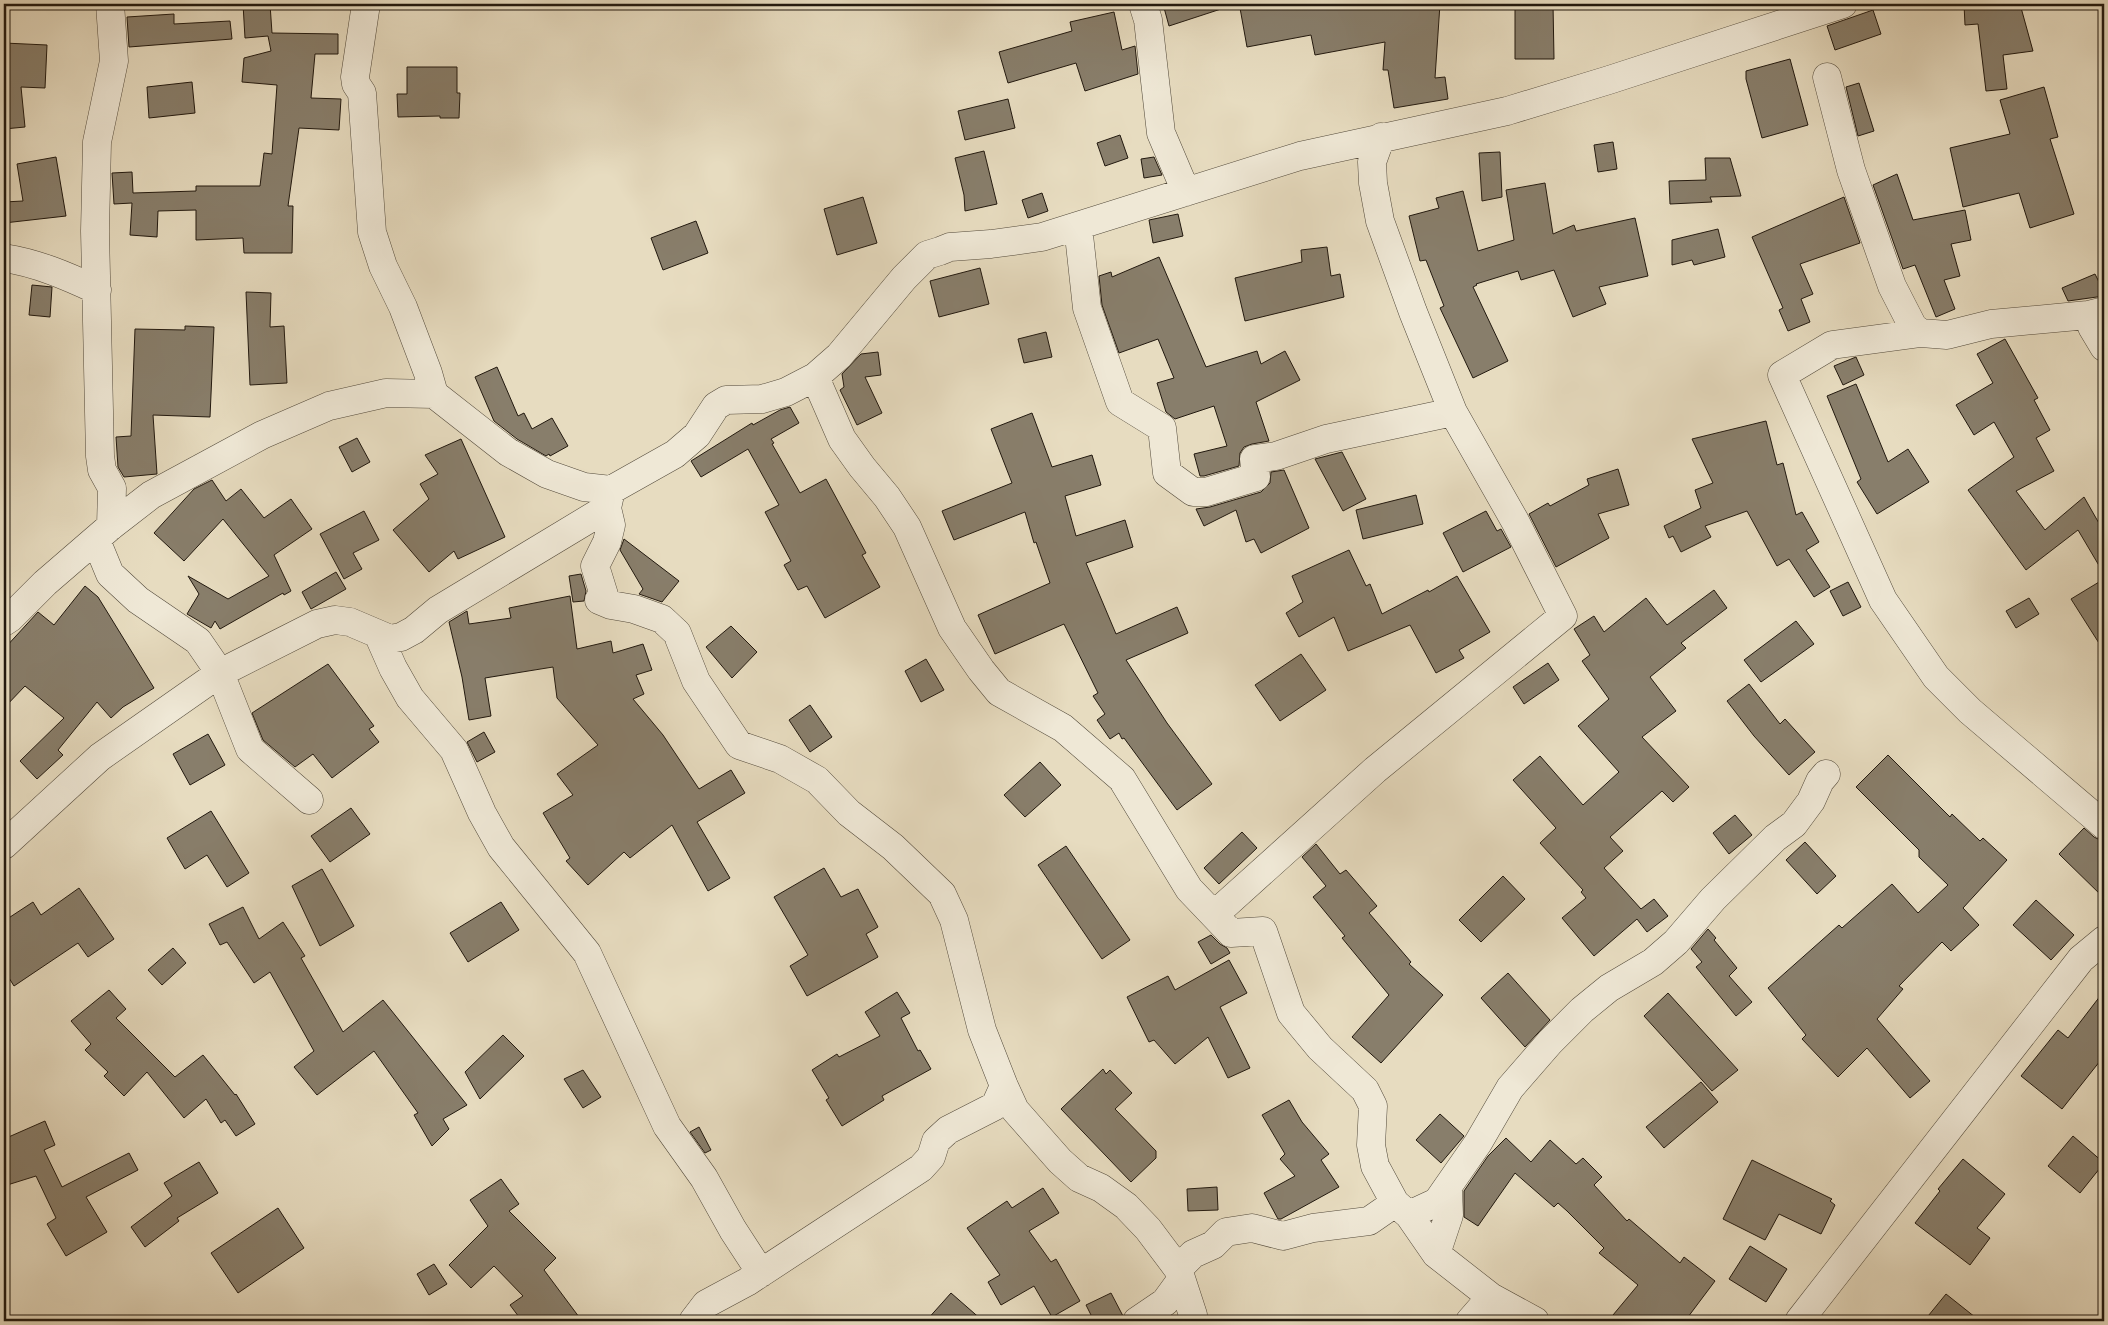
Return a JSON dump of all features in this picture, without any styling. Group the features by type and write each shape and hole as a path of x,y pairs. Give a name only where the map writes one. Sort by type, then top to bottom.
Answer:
{"street":[{"path":"110,4 114,61 97,142 95,231 100,456 102,470 112,488 128,495 151,494"},
{"path":"366,4 355,77 356,84 362,93 372,232 383,266 403,308 428,373 434,394 508,452 547,474 609,499"},
{"path":"1143,4 1148,20 1161,133 1186,192"},
{"path":"4,845 100,757 220,673 317,624 335,620 350,622 390,639 401,637 414,630 438,610 675,454 697,435 720,402 736,399 762,399 786,392 815,377 839,356 898,285 927,255 950,248 1042,236 1300,156 1507,111 1609,80 1776,15 1843,4"},
{"path":"1827,77 1851,170 1892,286 1913,327 1921,333"},
{"path":"1214,915 1375,770 1563,616 1515,521 1453,412 1413,312 1380,221 1373,183 1372,162 1381,137"},
{"path":"1078,226 1087,308 1120,402 1162,428 1167,473 1193,492 1206,492 1256,477 1254,458 1276,456 1326,439 1453,412"},
{"path":"4,258 23,261 65,275 97,290"},
{"path":"2104,311 2078,316 1991,324 1946,335 1921,333 1832,345 1782,375 1883,600 1936,677 1970,711 2104,825"},
{"path":"2104,317 2092,327 2104,347"},
{"path":"815,377 842,439 887,496 908,527 952,628 981,670 999,692 1063,728 1122,779 1189,889 1231,933 1263,931 1291,1013 1320,1048 1364,1090 1373,1106 1371,1146 1375,1166 1402,1209 1436,1254 1491,1297 1535,1321"},
{"path":"4,622 45,583 151,494 262,434 329,406 386,393 434,394"},
{"path":"112,488 103,533 102,559 110,574 138,600 198,641 220,673 250,749 309,800"},
{"path":"609,499 611,525 607,542 595,566 604,595 600,600 611,605 634,609 662,619 677,633 696,681 740,745 780,759 817,780 849,813 893,847 942,894 954,920 982,1030 1005,1100 1060,1161 1079,1178 1101,1188 1126,1206 1184,1268 1193,1321"},
{"path":"378,634 393,668 410,698 454,750 482,813 501,847 587,953 667,1126 704,1178 733,1230 761,1273"},
{"path":"1137,1321 1165,1302 1184,1268 1226,1232 1252,1228 1283,1236 1313,1228 1369,1221 1402,1209 1437,1202 1478,1143 1510,1088 1550,1042 1609,988 1653,962 1676,942 1713,900 1775,838 1794,824 1811,801 1820,781 1826,774"},
{"path":"1799,1321 2080,959 2104,940"},
{"path":"692,1321 706,1304 761,1273 921,1168 931,1157 936,1141 948,1130 1005,1100"},
{"path":"1436,1254 1449,1216 1448,1188"},
{"path":"1470,1321 1491,1297"}],"building":[{"path":"243,4 270,4 272,33 338,34 338,54 315,54 311,98 341,99 339,130 299,128 288,206 293,206 292,253 244,253 243,238 196,240 196,210 158,211 157,237 130,235 132,203 114,204 112,173 132,172 133,193 196,191 196,186 260,186 264,153 272,154 277,85 242,82 244,58 271,51 268,36 245,38"},
{"path":"1163,4 1223,4 1224,8 1169,26"},
{"path":"1261,4 1440,4 1435,78 1445,77 1448,99 1394,108 1388,70 1383,70 1385,42 1315,55 1311,35 1247,47 1240,8"},
{"path":"1515,4 1553,4 1554,59 1515,59"},
{"path":"1964,4 2020,4 2033,51 2003,55 2007,89 1986,91 1978,24 1965,25"},
{"path":"1873,10 1881,34 1835,50 1827,26"},
{"path":"1114,12 1122,50 1135,46 1138,74 1085,91 1076,63 1008,83 999,52 1072,31 1070,22"},
{"path":"174,14 174,24 230,21 232,39 129,47 127,17"},
{"path":"4,43 47,45 45,88 21,87 25,127 4,129"},
{"path":"1790,59 1808,125 1762,138 1746,79 1746,71"},
{"path":"407,67 457,67 457,93 460,93 459,118 440,118 440,116 398,117 397,94 407,94"},
{"path":"192,82 195,113 149,118 147,87"},
{"path":"1859,83 1874,131 1858,136 1846,87"},
{"path":"2044,87 2058,137 2050,139 2074,214 2030,228 2019,193 1963,207 1950,148 2010,134 2000,100"},
{"path":"1008,99 1015,128 965,140 958,111"},
{"path":"1120,135 1128,158 1105,166 1097,143"},
{"path":"1613,142 1617,169 1598,172 1594,145"},
{"path":"984,151 997,204 965,211 964,195 955,158"},
{"path":"1500,152 1502,197 1482,201 1479,153"},
{"path":"56,157 66,216 4,223 4,202 23,201 17,164"},
{"path":"1154,157 1162,175 1144,178 1141,159"},
{"path":"1705,158 1730,158 1741,196 1710,197 1712,202 1670,204 1669,181 1706,180"},
{"path":"1897,174 1913,220 1965,210 1971,240 1951,244 1960,276 1944,280 1955,309 1936,317 1915,265 1903,269 1873,185"},
{"path":"1545,183 1553,234 1574,225 1576,231 1635,218 1648,276 1599,287 1606,304 1573,317 1554,270 1521,280 1518,271 1476,284 1473,287 1508,361 1473,378 1440,308 1444,306 1426,260 1420,261 1409,216 1439,208 1436,198 1463,191 1478,251 1514,240 1506,190"},
{"path":"1042,193 1048,211 1028,218 1022,200"},
{"path":"863,197 877,243 837,255 824,209"},
{"path":"1844,197 1860,243 1800,264 1813,294 1801,299 1810,322 1788,331 1779,310 1783,308 1752,237"},
{"path":"1178,214 1183,236 1153,243 1149,220"},
{"path":"696,221 708,253 663,270 651,238"},
{"path":"1718,229 1725,257 1694,265 1692,260 1672,265 1672,240"},
{"path":"1327,247 1331,276 1340,274 1344,297 1245,321 1235,278 1302,262 1301,250"},
{"path":"1159,257 1206,367 1257,351 1261,364 1285,351 1300,380 1256,402 1269,441 1244,447 1240,453 1239,466 1200,476 1194,454 1227,446 1214,406 1175,419 1166,412 1157,383 1174,378 1158,339 1119,353 1102,305 1099,276 1111,272 1112,277"},
{"path":"980,268 989,304 939,317 930,281"},
{"path":"2095,274 2099,282 2104,279 2104,296 2068,301 2062,288"},
{"path":"32,285 52,287 50,317 29,315"},
{"path":"246,292 271,293 270,327 284,326 287,383 250,385"},
{"path":"185,326 214,327 210,417 153,415 157,474 124,477 118,467 116,437 131,436 135,329 185,330"},
{"path":"1046,332 1052,357 1024,363 1018,339"},
{"path":"2005,339 2038,398 2034,400 2050,430 2036,438 2054,471 2016,491 2045,530 2084,497 2104,532 2104,574 2078,530 2026,570 1968,490 2014,457 1994,422 1974,435 1956,405 1993,383 1977,354"},
{"path":"878,352 881,375 865,377 882,413 857,425 840,390 844,387 842,374 861,354"},
{"path":"1856,357 1864,375 1843,385 1834,366"},
{"path":"497,367 518,416 524,413 532,429 552,418 568,446 550,456 549,454 546,456 517,439 494,421 475,377"},
{"path":"1856,384 1888,462 1908,449 1929,482 1877,514 1857,482 1861,479 1827,396"},
{"path":"790,407 799,423 771,439 774,443 772,444 800,493 826,479 866,553 862,555 880,587 825,618 807,586 798,590 784,565 791,561 765,512 779,505 748,449 701,477 691,461 752,423 753,425 780,410"},
{"path":"1032,413 1052,467 1092,455 1101,485 1065,496 1076,536 1125,520 1133,547 1086,563 1116,634 1177,607 1188,633 1126,660 1167,723 1212,784 1177,810 1124,738 1122,739 1119,733 1110,739 1097,720 1105,714 1093,696 1098,693 1064,624 995,654 978,615 1050,583 1036,542 1034,543 1025,512 954,540 942,511 1012,483 991,429"},
{"path":"1766,421 1777,465 1783,463 1796,515 1802,512 1819,542 1806,550 1830,587 1814,597 1789,559 1777,566 1747,511 1705,526 1711,537 1681,552 1673,536 1669,538 1664,526 1701,508 1695,490 1713,483 1692,439"},
{"path":"357,438 370,462 352,472 339,447"},
{"path":"461,439 505,537 458,559 454,551 429,572 393,530 429,499 420,484 438,474 425,455"},
{"path":"1342,452 1366,499 1343,511 1315,459"},
{"path":"1618,469 1629,505 1598,514 1609,538 1556,567 1529,514 1548,503 1550,506 1589,485 1587,479"},
{"path":"1284,470 1309,528 1261,553 1254,539 1246,542 1236,510 1204,526 1196,509 1210,507 1261,492 1270,483 1271,472"},
{"path":"212,480 226,501 241,489 264,518 291,499 312,529 274,555 291,591 284,595 283,593 220,629 215,621 211,628 187,614 199,594 188,576 228,599 269,576 223,519 184,561 154,533 194,489"},
{"path":"1416,495 1423,524 1363,539 1356,510"},
{"path":"364,511 379,540 353,553 362,569 344,579 320,534"},
{"path":"1486,511 1497,531 1501,529 1511,547 1463,572 1443,533"},
{"path":"624,539 679,581 662,602 639,594 643,589 620,550"},
{"path":"1349,550 1366,586 1370,584 1382,614 1428,590 1429,592 1457,576 1490,632 1459,650 1464,658 1436,673 1410,625 1348,651 1334,617 1299,637 1286,613 1303,602 1292,576"},
{"path":"336,572 346,589 311,609 302,592"},
{"path":"581,574 586,591 584,601 573,602 569,576"},
{"path":"2104,579 2104,651 2071,599"},
{"path":"1848,582 1861,607 1843,616 1830,591"},
{"path":"85,586 98,597 154,688 123,707 111,718 97,702 58,750 63,755 37,779 20,761 64,718 25,686 4,708 4,649 38,612 54,625"},
{"path":"1714,590 1727,608 1681,643 1686,648 1650,677 1676,711 1642,737 1689,787 1673,802 1662,791 1610,837 1623,851 1604,868 1641,909 1654,899 1668,916 1647,932 1637,919 1594,956 1562,918 1586,898 1581,892 1583,890 1540,843 1556,828 1513,780 1540,756 1583,805 1619,772 1578,726 1609,699 1582,661 1590,655 1574,629 1594,616 1604,632 1646,598 1667,625"},
{"path":"570,596 577,649 611,641 613,653 643,644 652,670 636,675 644,694 633,699 663,735 699,789 731,770 745,793 697,822 730,878 708,891 672,825 630,858 624,852 588,885 566,861 570,858 543,813 573,795 557,774 598,745 557,698 553,667 485,678 491,716 469,720 462,677 449,622 467,611 469,624 511,618 509,608"},
{"path":"2029,598 2039,614 2016,628 2006,611"},
{"path":"1796,621 1814,644 1761,682 1744,660"},
{"path":"731,626 757,652 732,678 706,647"},
{"path":"1301,654 1326,690 1280,721 1255,685"},
{"path":"926,659 944,690 921,702 905,671"},
{"path":"1548,663 1559,680 1524,704 1513,687"},
{"path":"328,664 374,726 369,729 379,742 332,778 313,754 295,767 263,740 252,713"},
{"path":"1749,684 1780,724 1785,719 1815,752 1789,775 1754,736 1727,701"},
{"path":"810,705 832,737 810,752 789,720"},
{"path":"484,732 495,752 477,762 467,742"},
{"path":"208,734 225,765 190,785 173,754"},
{"path":"1888,755 1950,817 1952,814 1980,841 1983,838 2007,860 1963,908 1979,925 1951,951 1942,942 1899,986 1903,989 1877,1019 1930,1081 1910,1098 1867,1048 1838,1077 1802,1039 1806,1035 1768,988 1839,925 1842,928 1892,884 1918,913 1948,885 1919,857 1919,850 1856,787"},
{"path":"1040,762 1061,785 1025,817 1004,795"},
{"path":"351,808 370,834 330,862 311,836"},
{"path":"211,811 249,873 227,887 207,855 185,869 167,838"},
{"path":"1735,815 1752,835 1729,854 1713,833"},
{"path":"2084,828 2094,837 2104,842 2104,898 2059,854"},
{"path":"1242,832 1257,848 1219,884 1204,868"},
{"path":"1805,842 1836,876 1817,894 1786,860"},
{"path":"1316,844 1340,874 1346,870 1377,906 1369,913 1411,962 1409,964 1443,995 1381,1063 1352,1037 1389,995 1342,938 1345,936 1313,897 1326,886 1302,857"},
{"path":"1066,846 1130,940 1102,959 1038,865"},
{"path":"824,868 841,897 858,889 878,927 866,934 878,957 807,996 790,966 808,955 774,897"},
{"path":"322,869 354,926 320,946 292,886"},
{"path":"1503,876 1525,899 1481,942 1459,920"},
{"path":"79,888 114,939 88,957 78,943 14,986 4,970 4,921 33,902 41,915"},
{"path":"2036,900 2074,935 2051,960 2013,925"},
{"path":"501,902 519,930 468,962 450,933"},
{"path":"243,907 259,939 283,922 305,956 301,958 343,1032 383,1000 467,1105 443,1119 449,1129 432,1146 414,1115 418,1113 374,1051 317,1095 294,1067 314,1051 270,972 254,983 227,942 220,945 209,924"},
{"path":"1708,929 1716,938 1714,940 1737,968 1729,976 1752,1002 1736,1016 1696,967 1702,962 1691,949"},
{"path":"1211,935 1227,948 1230,953 1211,964 1198,942"},
{"path":"173,948 186,963 162,985 148,970"},
{"path":"1229,960 1247,993 1220,1007 1250,1068 1228,1078 1208,1037 1175,1064 1154,1040 1149,1042 1127,997 1168,976 1175,990"},
{"path":"1508,973 1550,1020 1525,1047 1481,998"},
{"path":"109,990 126,1009 116,1018 175,1077 203,1055 236,1094 255,1124 236,1136 225,1120 221,1123 206,1099 184,1118 147,1072 124,1096 104,1076 108,1072 85,1050 91,1044 71,1021"},
{"path":"2104,991 2104,1056 2062,1109 2021,1076 2058,1030 2068,1038"},
{"path":"897,992 910,1013 901,1018 918,1051 920,1050 931,1069 882,1096 884,1100 842,1126 826,1100 829,1098 812,1070 837,1054 839,1057 880,1036 865,1012"},
{"path":"1668,993 1738,1070 1712,1091 1644,1016"},
{"path":"503,1035 524,1056 480,1099 465,1072"},
{"path":"1103,1069 1106,1074 1110,1070 1132,1093 1115,1109 1156,1151 1156,1158 1131,1182 1061,1109"},
{"path":"583,1070 601,1097 583,1108 564,1079"},
{"path":"1701,1082 1718,1102 1664,1148 1646,1127"},
{"path":"1289,1100 1302,1122 1329,1154 1321,1160 1339,1187 1278,1219 1264,1193 1295,1176 1280,1159 1285,1154 1262,1115"},
{"path":"1440,1114 1464,1136 1441,1163 1416,1140"},
{"path":"45,1121 55,1145 44,1150 62,1187 129,1153 138,1170 86,1197 107,1232 66,1256 47,1224 56,1218 36,1176 4,1186 4,1139"},
{"path":"699,1127 711,1150 705,1153 690,1132"},
{"path":"2073,1136 2104,1163 2080,1193 2048,1166"},
{"path":"1506,1138 1531,1162 1550,1140 1576,1164 1583,1158 1602,1177 1594,1185 1627,1221 1629,1219 1680,1263 1684,1257 1715,1281 1685,1321 1608,1321 1638,1285 1599,1253 1604,1248 1567,1211 1558,1203 1554,1207 1515,1173 1478,1226 1464,1217 1464,1191 1488,1156"},
{"path":"1963,1159 2005,1194 1977,1228 1990,1238 1970,1265 1915,1223 1940,1191 1938,1189"},
{"path":"1752,1160 1832,1199 1830,1201 1835,1205 1821,1234 1779,1214 1765,1240 1723,1219"},
{"path":"199,1162 218,1193 177,1218 179,1221 145,1247 131,1227 172,1196 164,1183"},
{"path":"501,1179 519,1204 509,1211 556,1258 544,1270 582,1321 522,1321 510,1305 523,1296 494,1266 471,1288 449,1265 488,1226 470,1200"},
{"path":"1217,1187 1218,1210 1188,1211 1187,1189"},
{"path":"1043,1188 1059,1213 1029,1231 1051,1262 1056,1259 1080,1301 1052,1317 1034,1286 1001,1305 988,1282 1000,1275 967,1228 1007,1201 1012,1208"},
{"path":"278,1208 304,1248 238,1293 211,1253"},
{"path":"1750,1246 1787,1269 1766,1302 1729,1279"},
{"path":"434,1264 447,1284 429,1295 417,1274"},
{"path":"951,1293 983,1321 926,1321"},
{"path":"1111,1293 1123,1316 1122,1321 1094,1321 1086,1305"},
{"path":"1946,1294 1980,1321 1924,1321"}]}
